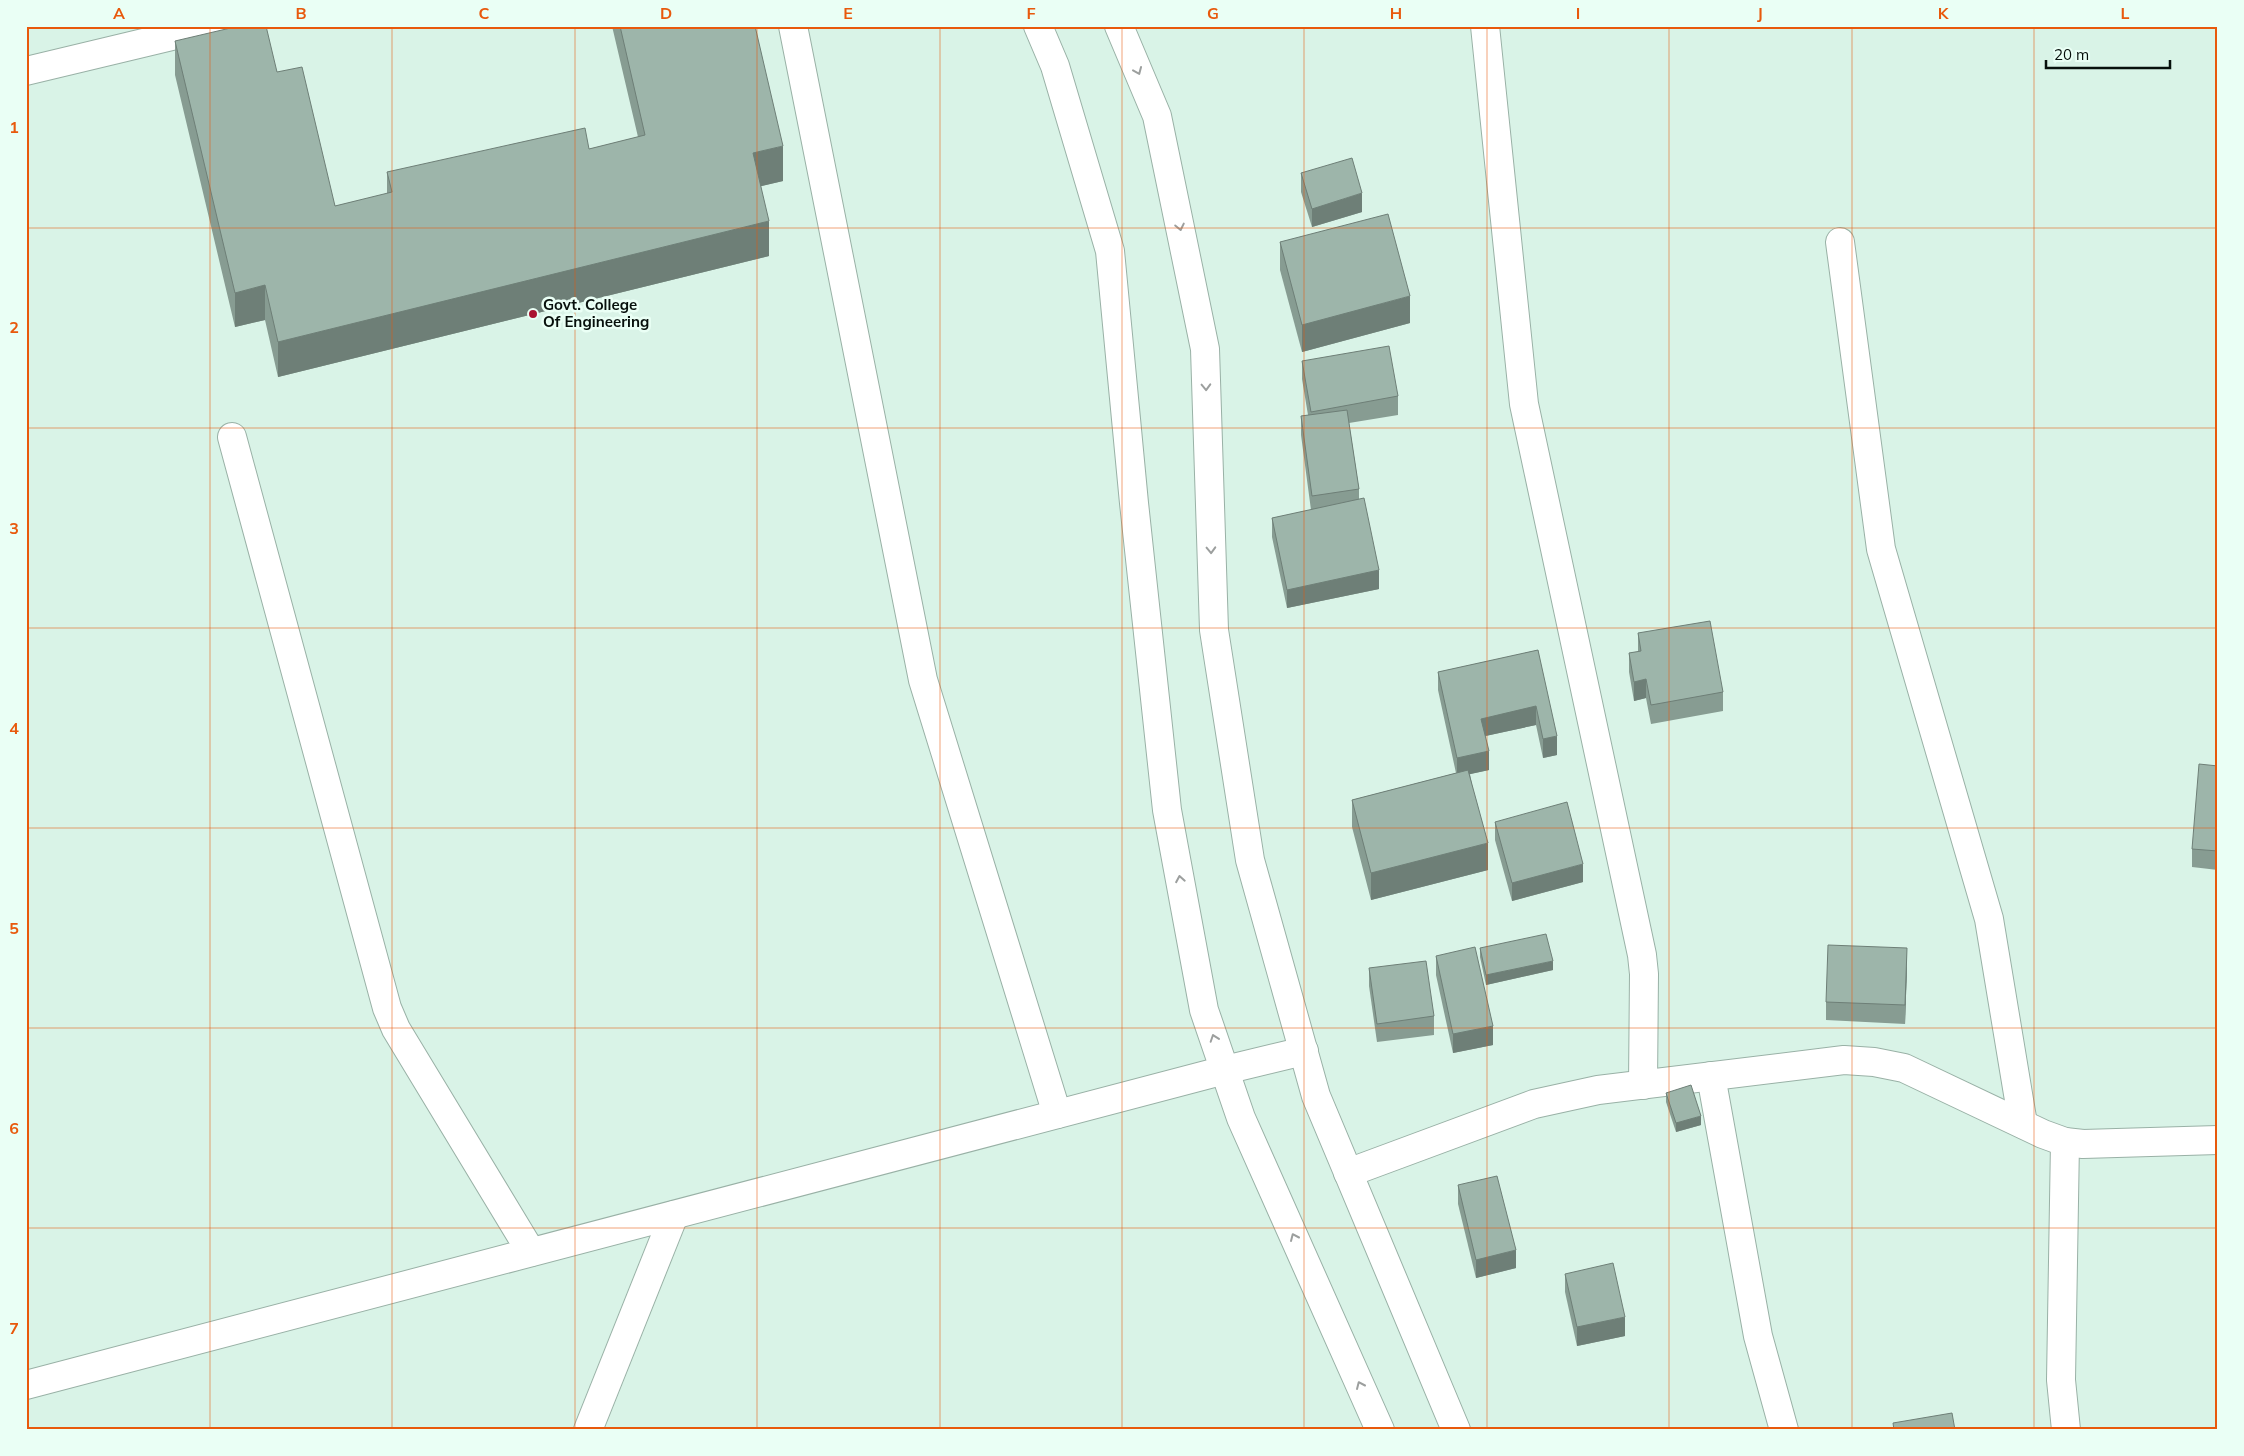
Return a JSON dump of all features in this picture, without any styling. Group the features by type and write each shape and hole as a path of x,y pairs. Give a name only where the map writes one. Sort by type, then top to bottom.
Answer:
{"main road":[{"path":"26,71 214,26"},
{"path":"793,26 923,680 1057,1114"},
{"path":"1038,26 1055,66 1110,252 1134,503 1167,810 1204,1010 1241,1118 1380,1430"},
{"path":"1119,26 1157,116 1204,349 1214,630 1250,860 1316,1096 1456,1430"},
{"path":"1485,26 1524,404 1642,955 1644,974 1642,1085"},
{"path":"1840,242 1881,550 1989,919 2023,1124"},
{"path":"232,437 387,1008 396,1029 531,1252"},
{"path":"26,1385 1225,1070 1304,1052"},
{"path":"1348,1173 1534,1104 1581,1093 1844,1060 1874,1062 1911,1071 2065,1142 2083,1144 2218,1140"},
{"path":"1711,1076 1758,1336 1784,1430"},
{"path":"2065,1142 2061,1380 2066,1430"},
{"path":"588,1430 674,1215"}],"building":[{"path":"239,26 266,26 277,72 302,67 335,206 392,192 387,172 585,128 589,149 645,135 620,26 755,26 783,146 753,153 769,221 278,342 265,285 235,293 175,41"},
{"path":"1352,158 1362,193 1312,209 1301,173"},
{"path":"1388,214 1410,296 1302,325 1280,242"},
{"path":"1389,346 1398,396 1311,412 1302,361"},
{"path":"1347,410 1359,489 1312,496 1301,416"},
{"path":"1364,498 1379,570 1287,590 1272,518"},
{"path":"1710,621 1723,692 1651,705 1646,679 1634,682 1629,653 1641,651 1638,633"},
{"path":"1538,650 1557,736 1543,739 1536,706 1481,719 1489,751 1457,758 1438,672"},
{"path":"2199,764 2218,766 2218,851 2192,849"},
{"path":"1468,770 1488,843 1371,873 1352,800"},
{"path":"1567,802 1583,864 1512,883 1495,822"},
{"path":"1546,934 1553,961 1486,975 1480,948"},
{"path":"1828,945 1907,948 1905,1005 1826,1002"},
{"path":"1475,947 1493,1026 1453,1034 1436,956"},
{"path":"1426,961 1434,1016 1377,1024 1369,968"},
{"path":"1691,1085 1701,1116 1676,1123 1666,1093"},
{"path":"1497,1176 1516,1250 1476,1260 1458,1185"},
{"path":"1613,1263 1625,1317 1577,1327 1565,1274"},
{"path":"1952,1413 1955,1430 1894,1430 1893,1423"}],"place":[{"name":"Govt. College Of Engineering","path":"533,314"}]}
